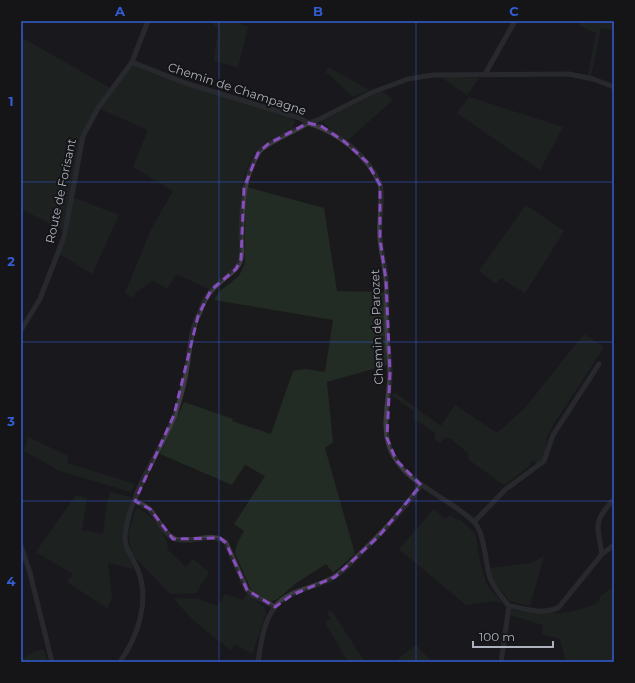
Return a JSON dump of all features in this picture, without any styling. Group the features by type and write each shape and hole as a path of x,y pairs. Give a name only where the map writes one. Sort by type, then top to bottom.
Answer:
{"street":[{"name":"Route de Forisant","path":"21,330 40,299 64,237 83,136 98,108 132,62 148,21"},
{"path":"485,74 515,21"},
{"name":"Chemin de Champagne","path":"132,62 185,83 300,118 308,123 320,119 359,98 408,79 433,75 569,74 593,79 614,87"},
{"path":"120,662 133,638 142,612 142,591 138,570 130,554 125,536 138,487 174,415 185,382 191,338 198,316 211,290 236,269 241,259 242,205 244,188 258,153 268,144 294,132 308,123"},
{"name":"Chemin de Parozet","path":"308,123 320,126 345,142 367,162 380,185 380,239 386,280 390,373 386,425 390,449 396,460 421,485 440,495 474,522 480,533 490,579 508,606"},
{"path":"474,522 506,489 544,461 552,435 599,364"},
{"path":"258,662 263,633 275,607 292,594 324,583 335,577 379,536 410,501 421,485"},
{"path":"602,554 597,526 598,517 614,498"},
{"path":"135,501 150,509 173,538 181,540 202,537 220,538 226,543 247,590 252,595 275,607"},
{"path":"501,662 508,606 541,611 553,610 559,607 602,554 614,545"},
{"path":"21,546 30,573 52,662"}],"highlighted area":[{"path":"308,123 321,126 345,142 367,162 380,185 380,239 386,280 390,373 387,438 396,460 421,485 379,536 335,577 292,595 275,607 247,590 226,543 220,538 173,539 150,509 135,501 174,415 198,316 211,290 236,269 241,259 244,188 258,153 268,144"}],"shaded area":[{"path":"210,21 232,21 248,27 238,67 214,61 218,29"},
{"path":"580,21 614,21 614,30 601,28 591,76 588,75 596,33 580,26"},
{"path":"21,37 112,89 132,62 281,111 295,121 292,131 266,142 253,155 243,182 241,198 241,259 236,269 211,290 176,274 167,289 153,280 135,293 134,298 125,293 151,230 173,191 133,167 148,130 98,108 83,136 72,197 119,215 92,274 58,253 65,231 21,209"},
{"path":"328,67 369,90 353,97 326,73"},
{"path":"441,77 479,78 467,95"},
{"path":"382,91 393,100 348,140 321,122"},
{"path":"469,97 563,127 540,170 457,113"},
{"path":"247,187 324,208 337,291 385,292 387,365 327,382 333,442 325,448 355,554 333,573 326,564 295,584 278,599 270,602 252,592 235,553 237,544 244,531 234,524 265,476 245,465 232,485 160,454 184,402 233,419 232,421 271,434 293,371 306,369 325,372 333,320 214,300 220,291 239,276 245,263 244,198"},
{"path":"526,205 564,231 525,293 501,278 496,284 479,271"},
{"path":"584,334 604,347 553,425 547,437 545,457 537,464 533,460 526,469 504,485 469,460 468,453 451,439 445,437 440,443 435,439 435,433 413,418 415,412 392,396 394,392 441,426 455,405 497,433 525,408"},
{"path":"28,437 68,456 67,463 135,484 131,492 60,471 24,451"},
{"path":"110,492 131,497 122,540 134,569 108,563 112,598 107,608 67,582 73,574 36,552 76,495 87,498 82,530 103,534 107,502"},
{"path":"136,508 153,519 165,537 168,550 186,567 193,559 209,572 199,587 197,593 169,593 132,554 128,535"},
{"path":"434,509 445,519 451,515 455,519 460,520 475,533 481,566 487,585 502,603 494,601 466,605 399,549"},
{"path":"544,556 530,606 510,601 493,580 490,568 531,563"},
{"path":"610,589 614,590 614,662 566,662 560,639 542,634 543,625 510,615 511,610 556,614 576,611 599,602 600,597"},
{"path":"225,594 242,600 247,594 264,607 266,613 252,654 235,644 231,650 194,620 174,598 199,599 217,606"},
{"path":"331,610 365,662 348,662 325,622 331,619 327,613"},
{"path":"416,645 432,662 394,662"},
{"path":"43,649 48,662 21,662 21,660 34,652"}]}
